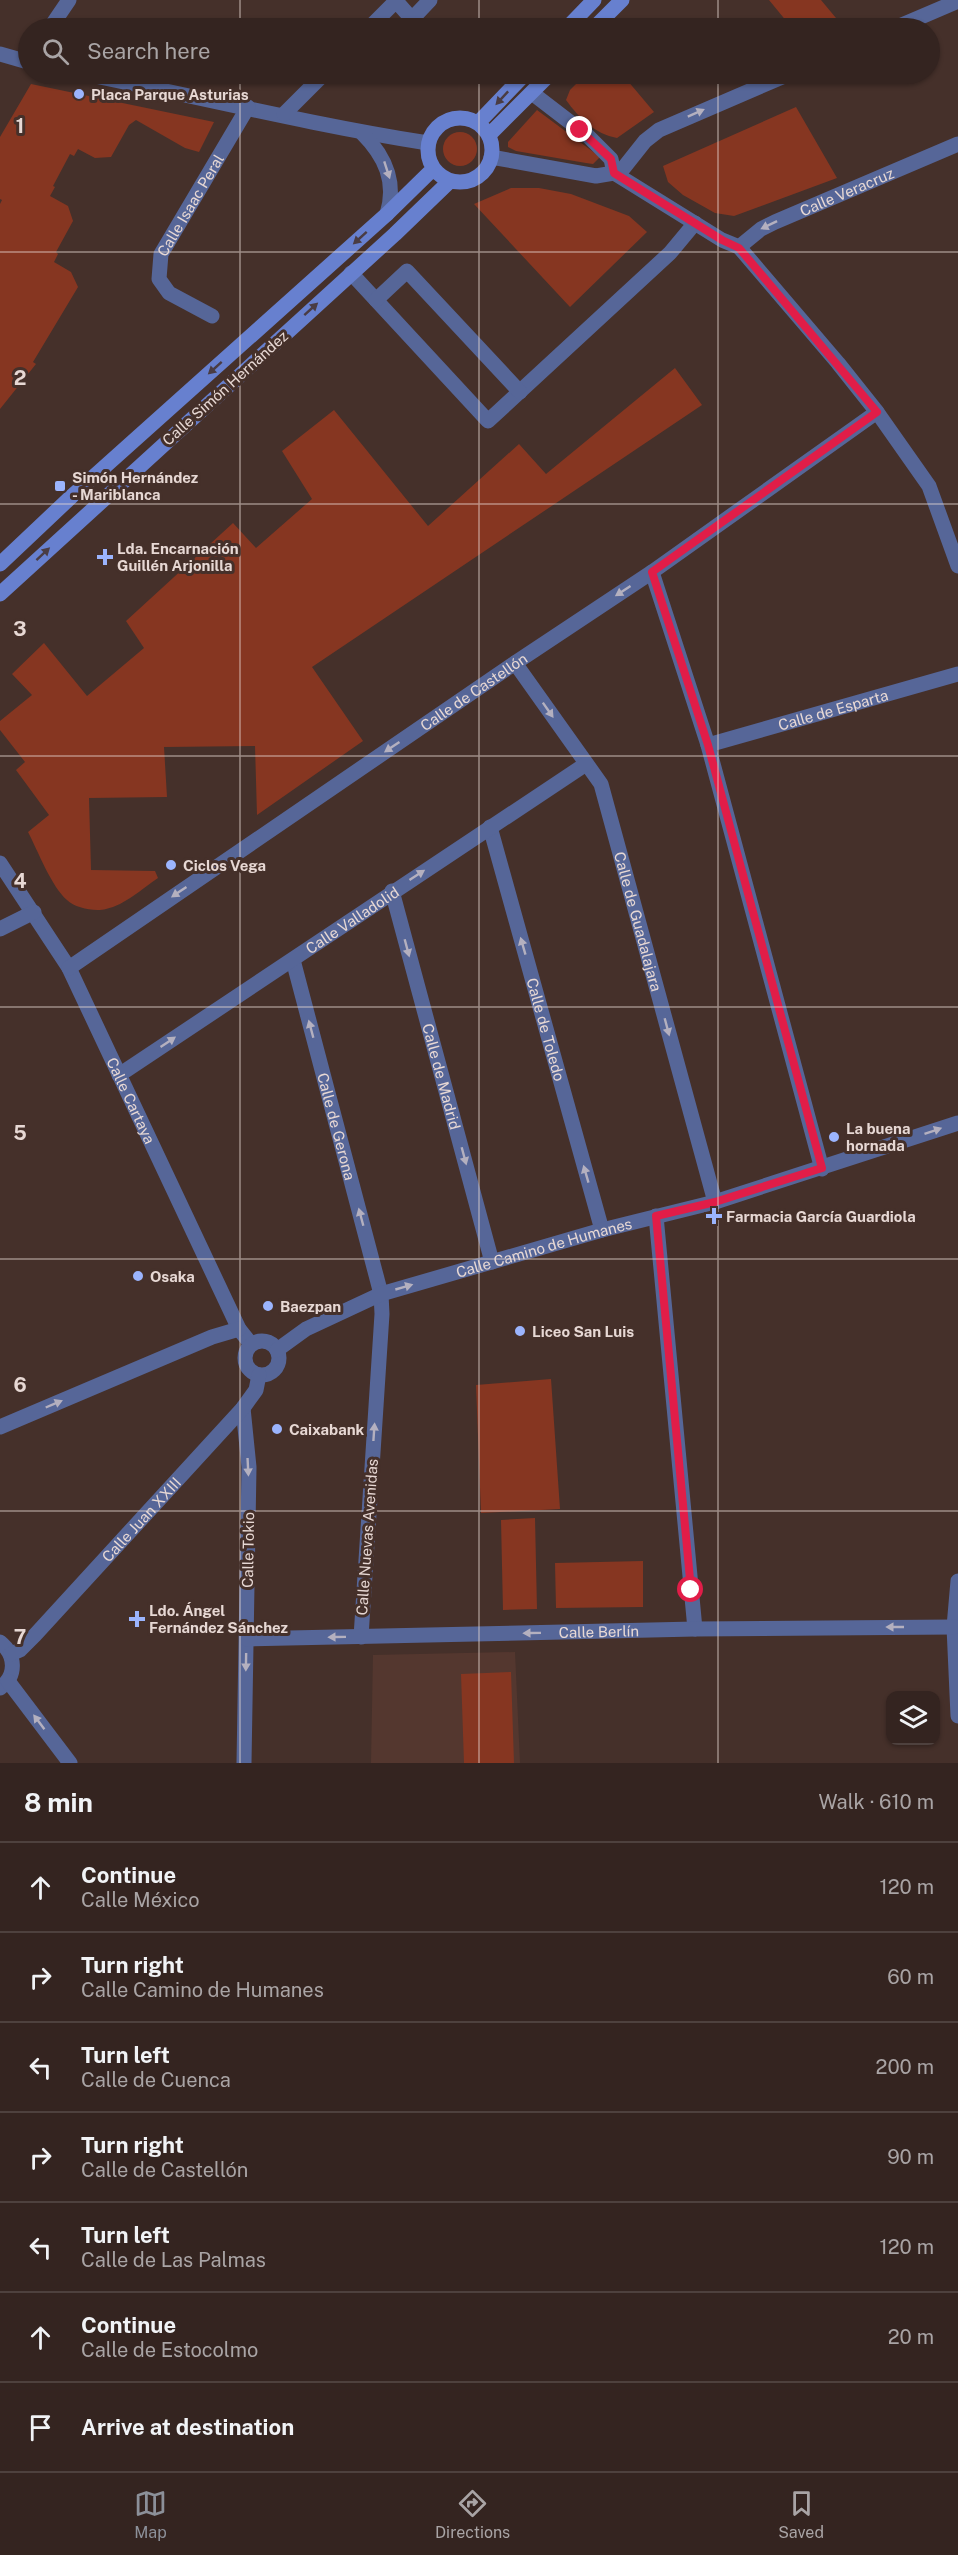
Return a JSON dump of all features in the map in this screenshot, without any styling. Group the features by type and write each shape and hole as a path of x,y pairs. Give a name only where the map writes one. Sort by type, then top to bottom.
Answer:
{"street":[{"path":"57,18 69,0"},
{"path":"413,18 430,0"},
{"path":"577,18 594,0"},
{"path":"604,18 622,0"},
{"path":"379,18 396,1 411,18"},
{"path":"918,18 958,1"},
{"path":"0,54 18,58"},
{"path":"134,84 284,114 362,133 428,143"},
{"path":"284,114 314,84"},
{"path":"478,123 515,84"},
{"path":"489,135 541,84"},
{"path":"616,174 645,141 659,130 766,84"},
{"path":"532,93 588,136 611,159 616,174"},
{"name":"Calle Isaac Peral","path":"212,316 170,293 159,279 161,254 248,107"},
{"path":"456,117 468,118 478,123 489,135 492,146 491,157 485,170 471,180 450,181 433,169 428,159 428,143 434,130 445,121 456,117"},
{"path":"362,133 382,155 389,173 392,187 387,214"},
{"name":"Calle Veracruz","path":"739,248 761,228 958,144"},
{"path":"491,157 596,176 616,174 722,240 739,248 877,412 929,486 958,566"},
{"name":"Calle Simón Hernández","path":"0,564 72,496 387,214 433,169"},
{"name":"Calle Simón Hernández","path":"0,594 450,181"},
{"path":"351,273 488,421 670,252 695,223"},
{"path":"376,300 407,271 519,392"},
{"name":"Calle de Castellón","path":"69,968 652,572 877,412"},
{"path":"652,572 708,745 822,1168"},
{"name":"Calle de Guadalajara","path":"515,663 602,784 715,1202"},
{"name":"Calle de Esparta","path":"708,745 958,674"},
{"name":"Calle Valladolid","path":"120,1075 392,891 586,764"},
{"name":"Calle de Toledo","path":"490,827 602,1230"},
{"name":"Calle Cartaya","path":"0,863 69,968 239,1329 251,1344"},
{"name":"Calle de Madrid","path":"392,891 492,1262"},
{"path":"0,929 34,912"},
{"name":"Calle de Gerona","path":"293,960 381,1294"},
{"name":"Calle Camino de Humanes","path":"277,1350 306,1329 381,1294 602,1230 715,1202 958,1123"},
{"path":"656,1216 695,1629"},
{"name":"Calle Nuevas Avenidas","path":"361,1637 382,1314 381,1294"},
{"path":"0,1427 212,1336 239,1329"},
{"path":"265,1341 277,1350 278,1365 273,1371 259,1375 253,1373 245,1362 247,1349 251,1344 265,1341"},
{"name":"Calle Juan XXIII","path":"11,1654 20,1650 35,1635 243,1408 256,1390 259,1375"},
{"name":"Calle Tokio","path":"243,1408 249,1467 244,1763"},
{"path":"958,1586 954,1627 958,1716"},
{"name":"Calle Berlín","path":"247,1639 695,1629 954,1627"},
{"path":"0,1642 11,1654 13,1663 4,1684 70,1763"}],"shaded area":[{"path":"769,0 821,0 836,18 784,18"},
{"path":"31,84 214,122 199,152 185,148 136,120 129,125 111,157 95,158 78,149 74,156 70,154 50,196 68,206 73,221 56,252 58,254 54,262 71,272 78,287 33,362 36,364 0,409 0,204 2,200 0,199 0,137"},
{"path":"576,84 630,84 654,112 617,138 609,136 595,129 576,113 566,100 570,90"},
{"path":"796,107 837,178 734,216 715,213 683,195 668,182 663,166"},
{"path":"537,110 600,157 593,164 516,151 508,147 508,142"},
{"path":"460,132 472,137 477,149 472,161 460,166 448,161 443,149 448,137"},
{"path":"511,188 539,188 571,194 629,216 647,232 570,307 474,204"},
{"path":"675,368 702,405 312,667 363,741 257,815 255,746 164,747 167,797 89,798 91,870 155,871 158,878 127,900 101,910 85,909 75,905 61,894 28,832 49,815 16,770 25,762 0,730 0,721 32,695 12,674 44,643 87,696 144,648 126,621 233,523 256,548 312,499 282,451 334,410 428,526 519,444 546,474"},
{"path":"551,1379 560,1509 481,1513 476,1385"},
{"path":"535,1518 537,1609 503,1610 501,1520"},
{"path":"643,1561 643,1607 556,1608 555,1563"},
{"path":"515,1652 520,1763 371,1763 373,1655"},
{"path":"511,1672 514,1763 464,1763 461,1674"}],"place":[{"name":"Placa Parque Asturias","path":"79,94"},
{"name":"Simón Hernández - Mariblanca","path":"60,486"},
{"name":"Lda. Encarnación Guillén Arjonilla","path":"105,557"},
{"name":"Ciclos Vega","path":"171,865"},
{"name":"La buena hornada","path":"834,1137"},
{"name":"Farmacia García Guardiola","path":"714,1216"},
{"name":"Osaka","path":"138,1276"},
{"name":"Baezpan","path":"268,1306"},
{"name":"Liceo San Luis","path":"520,1331"},
{"name":"Caixabank","path":"277,1429"},
{"name":"Ldo. Ángel Fernández Sánchez","path":"137,1619"}],"route":[{"path":"580,130 611,159 614,173 722,240 739,248 767,278 877,412 652,572 708,745 822,1168 715,1202 656,1216 691,1590"}]}
